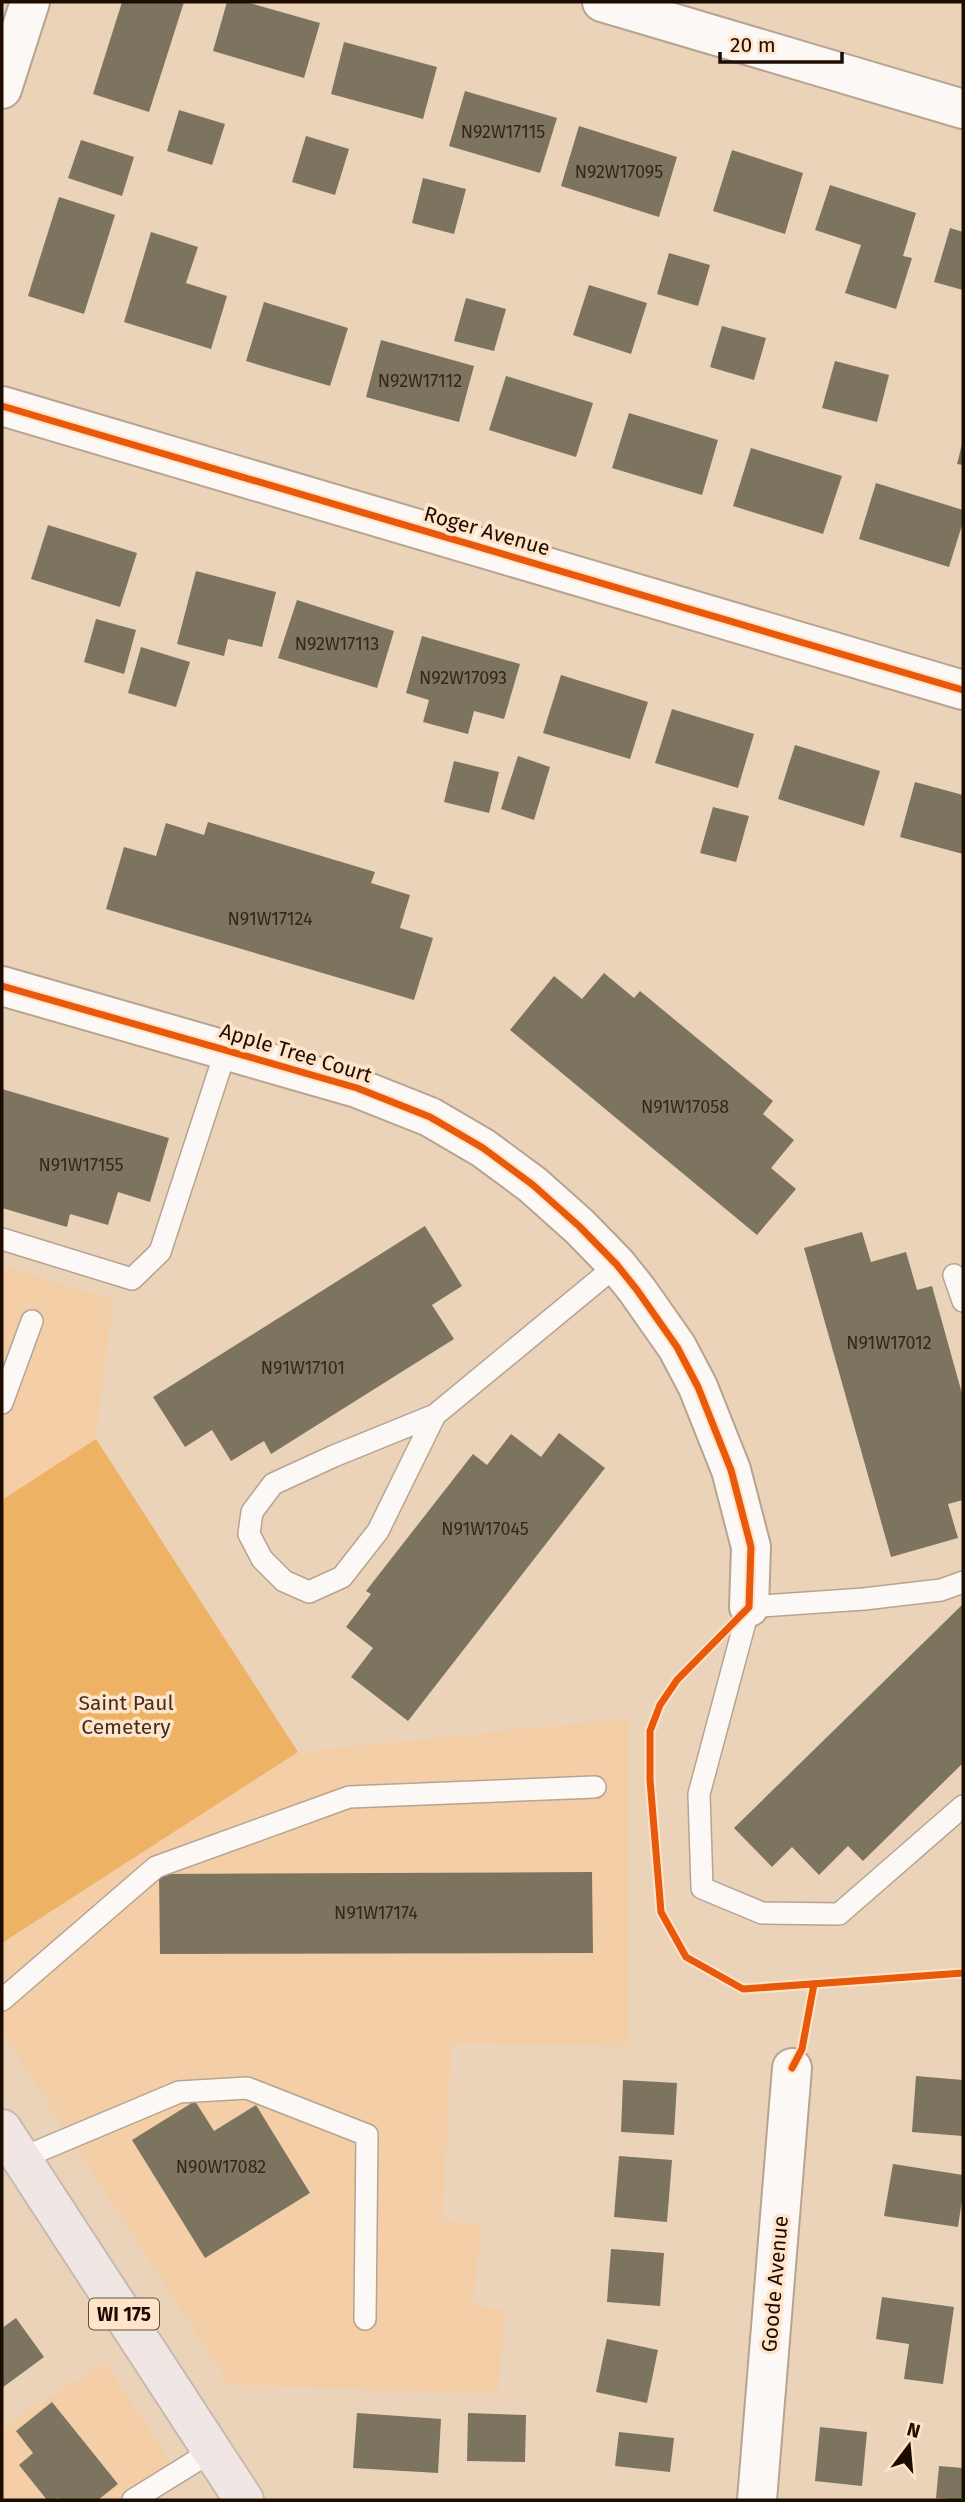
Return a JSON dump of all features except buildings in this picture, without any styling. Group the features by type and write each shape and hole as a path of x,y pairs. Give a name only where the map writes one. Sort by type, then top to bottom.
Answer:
{"main road":[{"name":"WI 175","path":"12,2143 244,2500"}],"street":[{"path":"2,89 30,2"},
{"path":"623,5 963,108"},
{"name":"Roger Avenue","path":"2,406 963,690"},
{"name":"Apple Tree Court","path":"2,986 358,1088 430,1117 483,1148 533,1185 617,1265 677,1347 698,1387 731,1470 751,1547 748,1607"},
{"name":"Goode Avenue","path":"757,2500 792,2068"}],"lane":[{"path":"2,1239 132,1279 160,1252 226,1051"},
{"path":"435,1415 378,1531 342,1577 309,1592 284,1581 262,1559 249,1534 251,1512 273,1484 435,1415 617,1265"},
{"path":"954,1275 963,1301"},
{"path":"2,1403 32,1321"},
{"path":"963,1582 928,1592 748,1607 699,1794 702,1888 762,1913 839,1914 963,1806"},
{"path":"2,2000 156,1867 349,1797 595,1787"},
{"path":"12,2143 179,2092 247,2088 367,2135 365,2319"},
{"path":"133,2500 212,2451"}],"shaded area":[{"path":"2,1265 113,1300 96,1439 2,1500"},
{"path":"629,1718 629,2046 452,2043 442,2220 481,2225 473,2306 505,2310 498,2394 229,2385 2,2032 2,1943 298,1752"},
{"path":"105,2362 184,2483 154,2500 2,2500 2,2428"}],"green space":[{"name":"Saint Paul Cemetery","path":"96,1439 298,1752 2,1943 2,1500"}],"cycle path":[{"path":"2,406 963,690"},
{"path":"2,986 357,1088 430,1117 483,1148 533,1185 617,1265 677,1347 698,1387 731,1470 751,1547 749,1607 677,1680 660,1705 650,1731 650,1780 661,1912 686,1957 743,1989 963,1973"},
{"path":"792,2068 802,2049 814,1984"}]}
